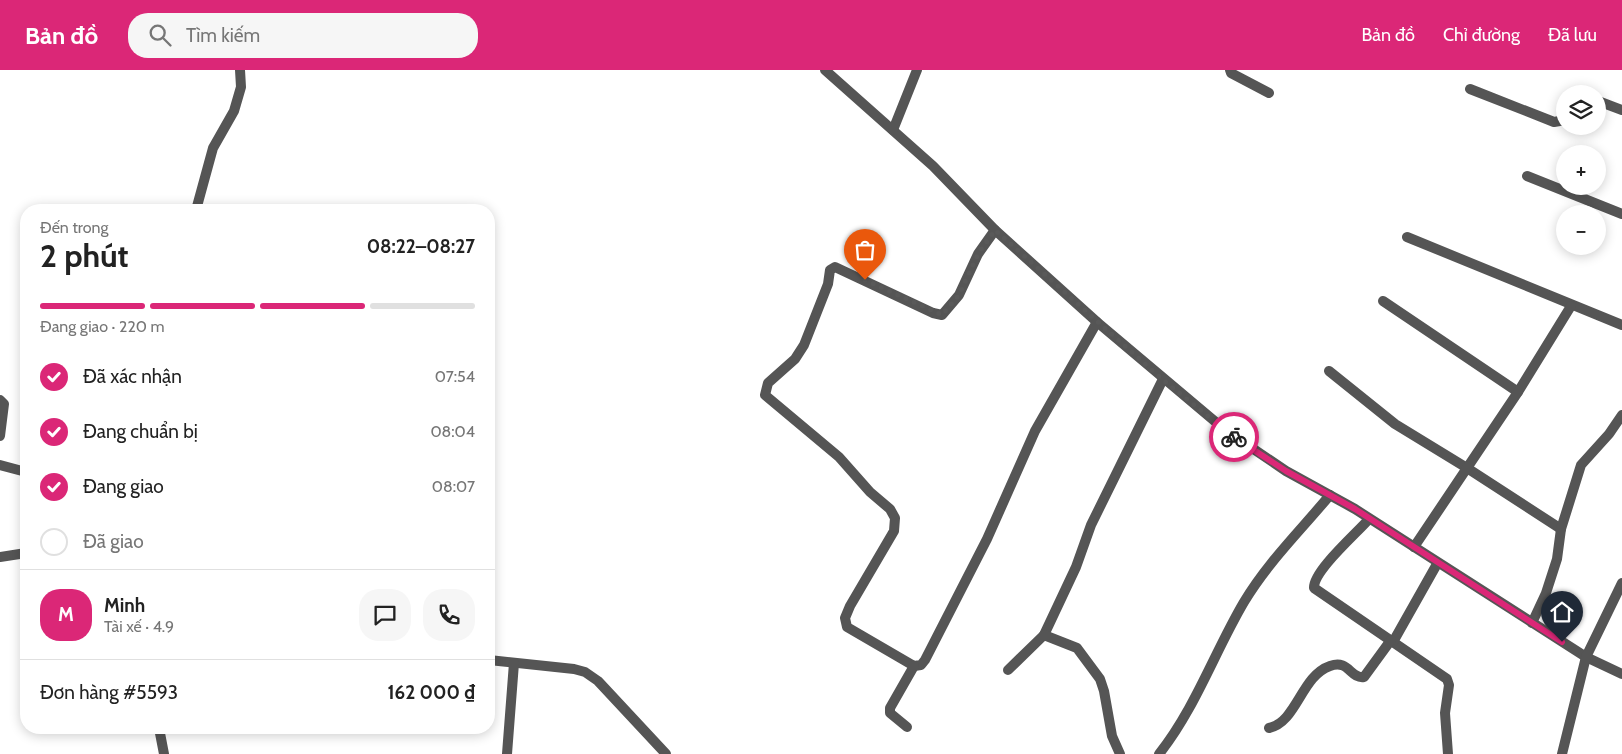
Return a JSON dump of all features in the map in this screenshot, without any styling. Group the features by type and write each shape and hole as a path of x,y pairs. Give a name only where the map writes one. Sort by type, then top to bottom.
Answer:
{"street":[{"path":"198,204 212,148 234,111 241,87 240,70"},
{"path":"825,70 933,166 995,230 1097,322 1163,380 1243,443 1286,471 1330,495 1414,547 1437,564 1586,657 1622,674"},
{"path":"892,130 917,70"},
{"path":"1230,70 1231,73 1268,93"},
{"path":"1470,89 1556,122"},
{"path":"1606,104 1622,110"},
{"path":"1527,176 1622,214"},
{"path":"995,230 978,254 959,295 942,315 835,266 830,270 828,284 804,344 795,359 768,383 765,390 765,395 838,457 870,492 890,509 895,518 894,531 850,606 845,624 872,643 914,666 921,665 928,655 987,539 1035,431 1097,322"},
{"path":"1407,237 1571,306 1622,325"},
{"path":"1383,301 1518,392"},
{"path":"1414,547 1518,392 1571,306"},
{"path":"1329,371 1395,424 1468,468 1561,529"},
{"path":"1008,670 1018,663 1037,640 1044,635 1076,567 1092,525 1163,380"},
{"path":"0,400 4,404 0,436"},
{"path":"1532,623 1546,593 1557,559 1561,529 1580,465 1609,434 1622,415"},
{"path":"0,464 20,470"},
{"path":"1159,754 1181,720 1226,633 1259,578 1330,495"},
{"path":"1369,519 1317,576 1314,588 1447,679 1450,685 1445,713 1448,754"},
{"path":"0,557 20,554"},
{"path":"1269,728 1283,722 1308,683 1328,666 1339,663 1345,665 1354,674 1364,677 1392,641 1437,564"},
{"path":"1562,754 1586,657 1622,583"},
{"path":"1044,635 1080,652 1100,679 1112,736 1120,754"},
{"path":"495,661 574,669 585,672 598,681 666,754"},
{"path":"507,754 514,663"},
{"path":"907,727 890,713 890,708 914,666"},
{"path":"161,734 164,754"}],"way so far":[{"path":"865,280 942,315 959,295 978,254 995,230 1163,380 1234,437"}],"route":[{"path":"1234,437 1286,471 1355,509 1437,564 1562,642"}]}
